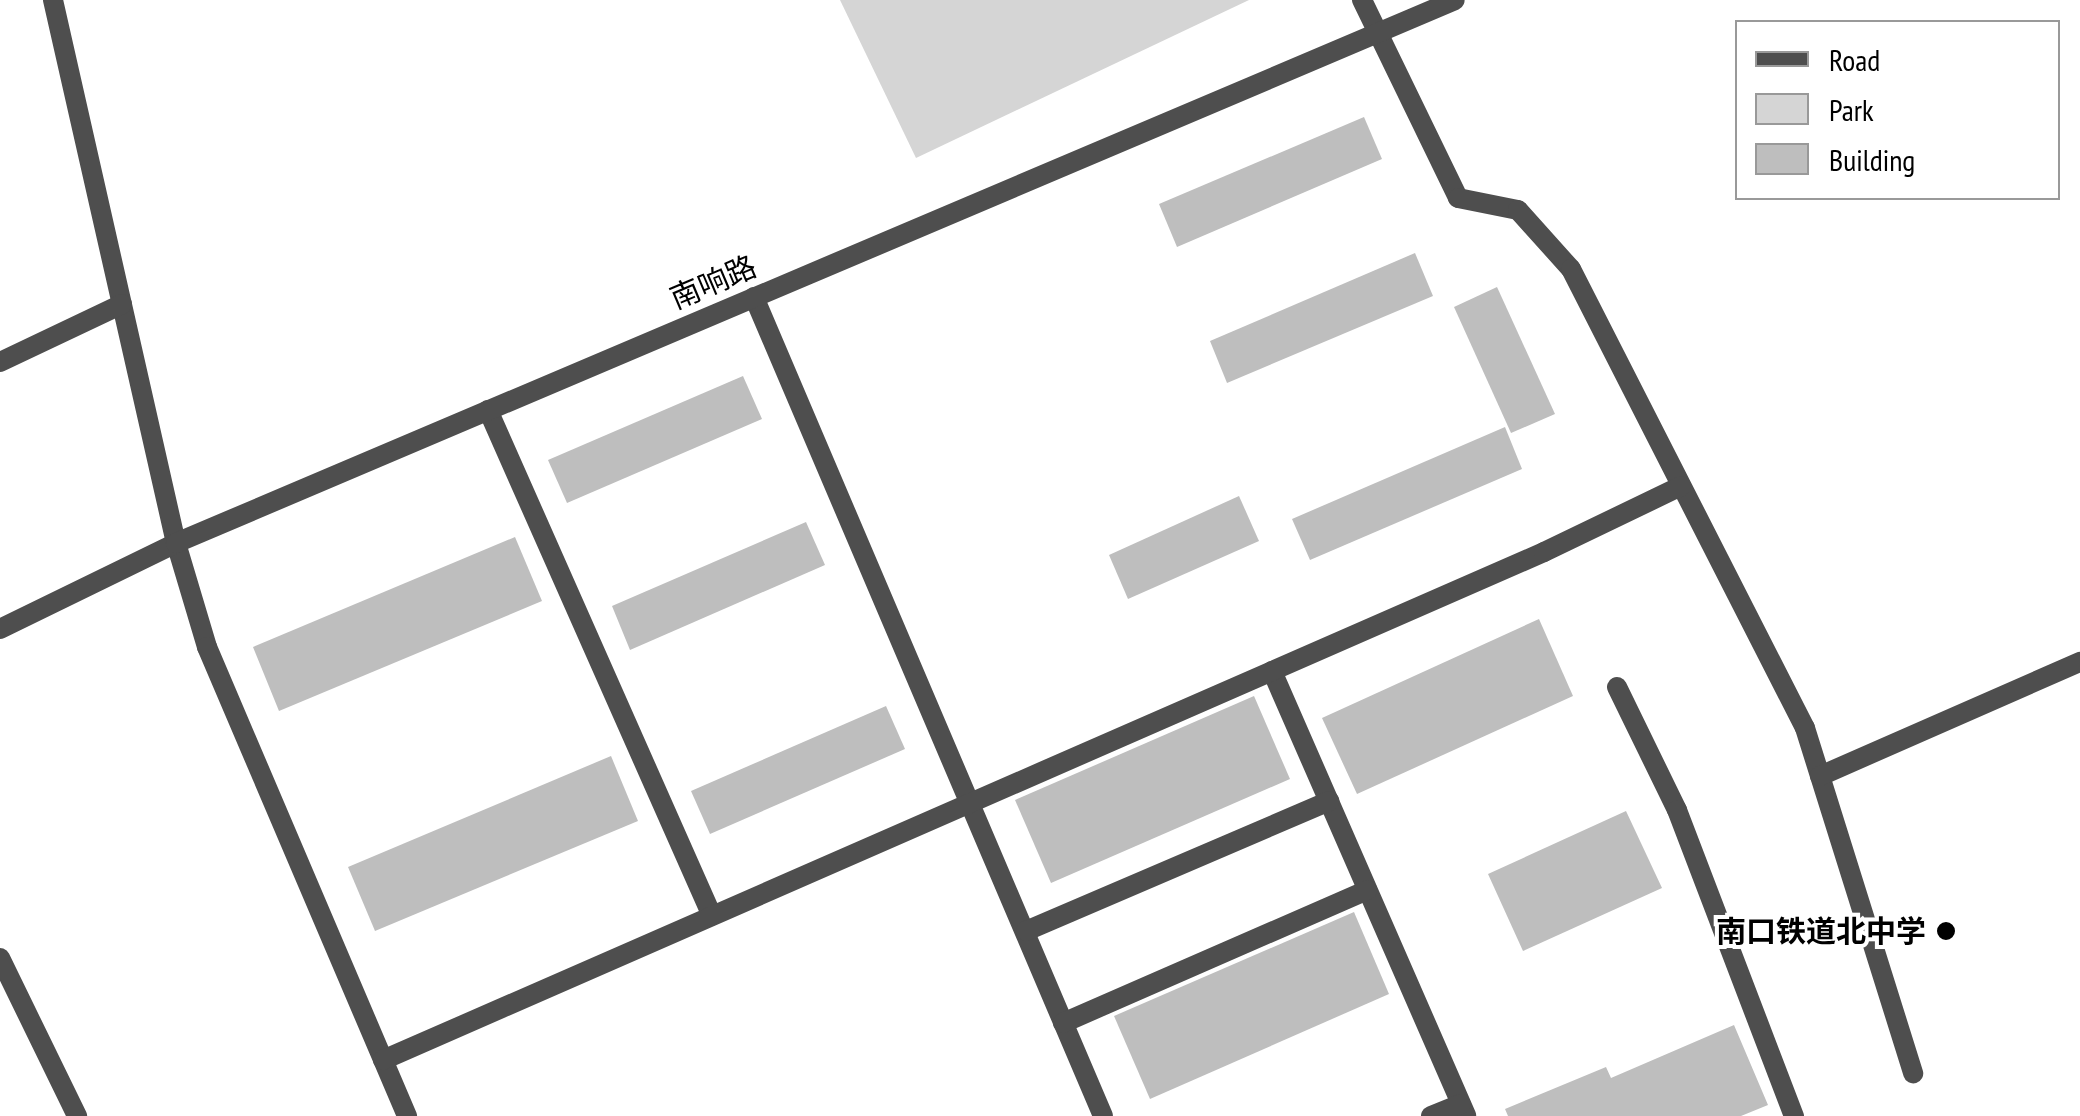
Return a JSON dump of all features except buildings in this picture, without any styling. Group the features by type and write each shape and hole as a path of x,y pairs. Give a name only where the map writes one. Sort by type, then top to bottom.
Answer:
{"street":[{"path":"53,0 176,543 207,647 407,1116"},
{"path":"1362,0 1375,34 1458,198 1518,210 1571,270 1804,728 1913,1073"},
{"name":"南响路","path":"0,629 176,543 1454,0"},
{"path":"754,297 967,804 1104,1116"},
{"path":"0,362 122,304"},
{"path":"488,410 712,916"},
{"path":"383,1060 1544,552 1681,486"},
{"path":"1820,776 2080,662"},
{"path":"1272,671 1463,1110 1432,1116"},
{"path":"1617,686 1677,810 1792,1115"},
{"path":"1026,931 1329,800"},
{"path":"1063,1024 1368,890"},
{"path":"0,958 77,1116"}],"green space":[{"path":"840,0 1249,0 916,158"}],"place":[{"name":"南口铁道北中学","path":"1946,931"}]}
